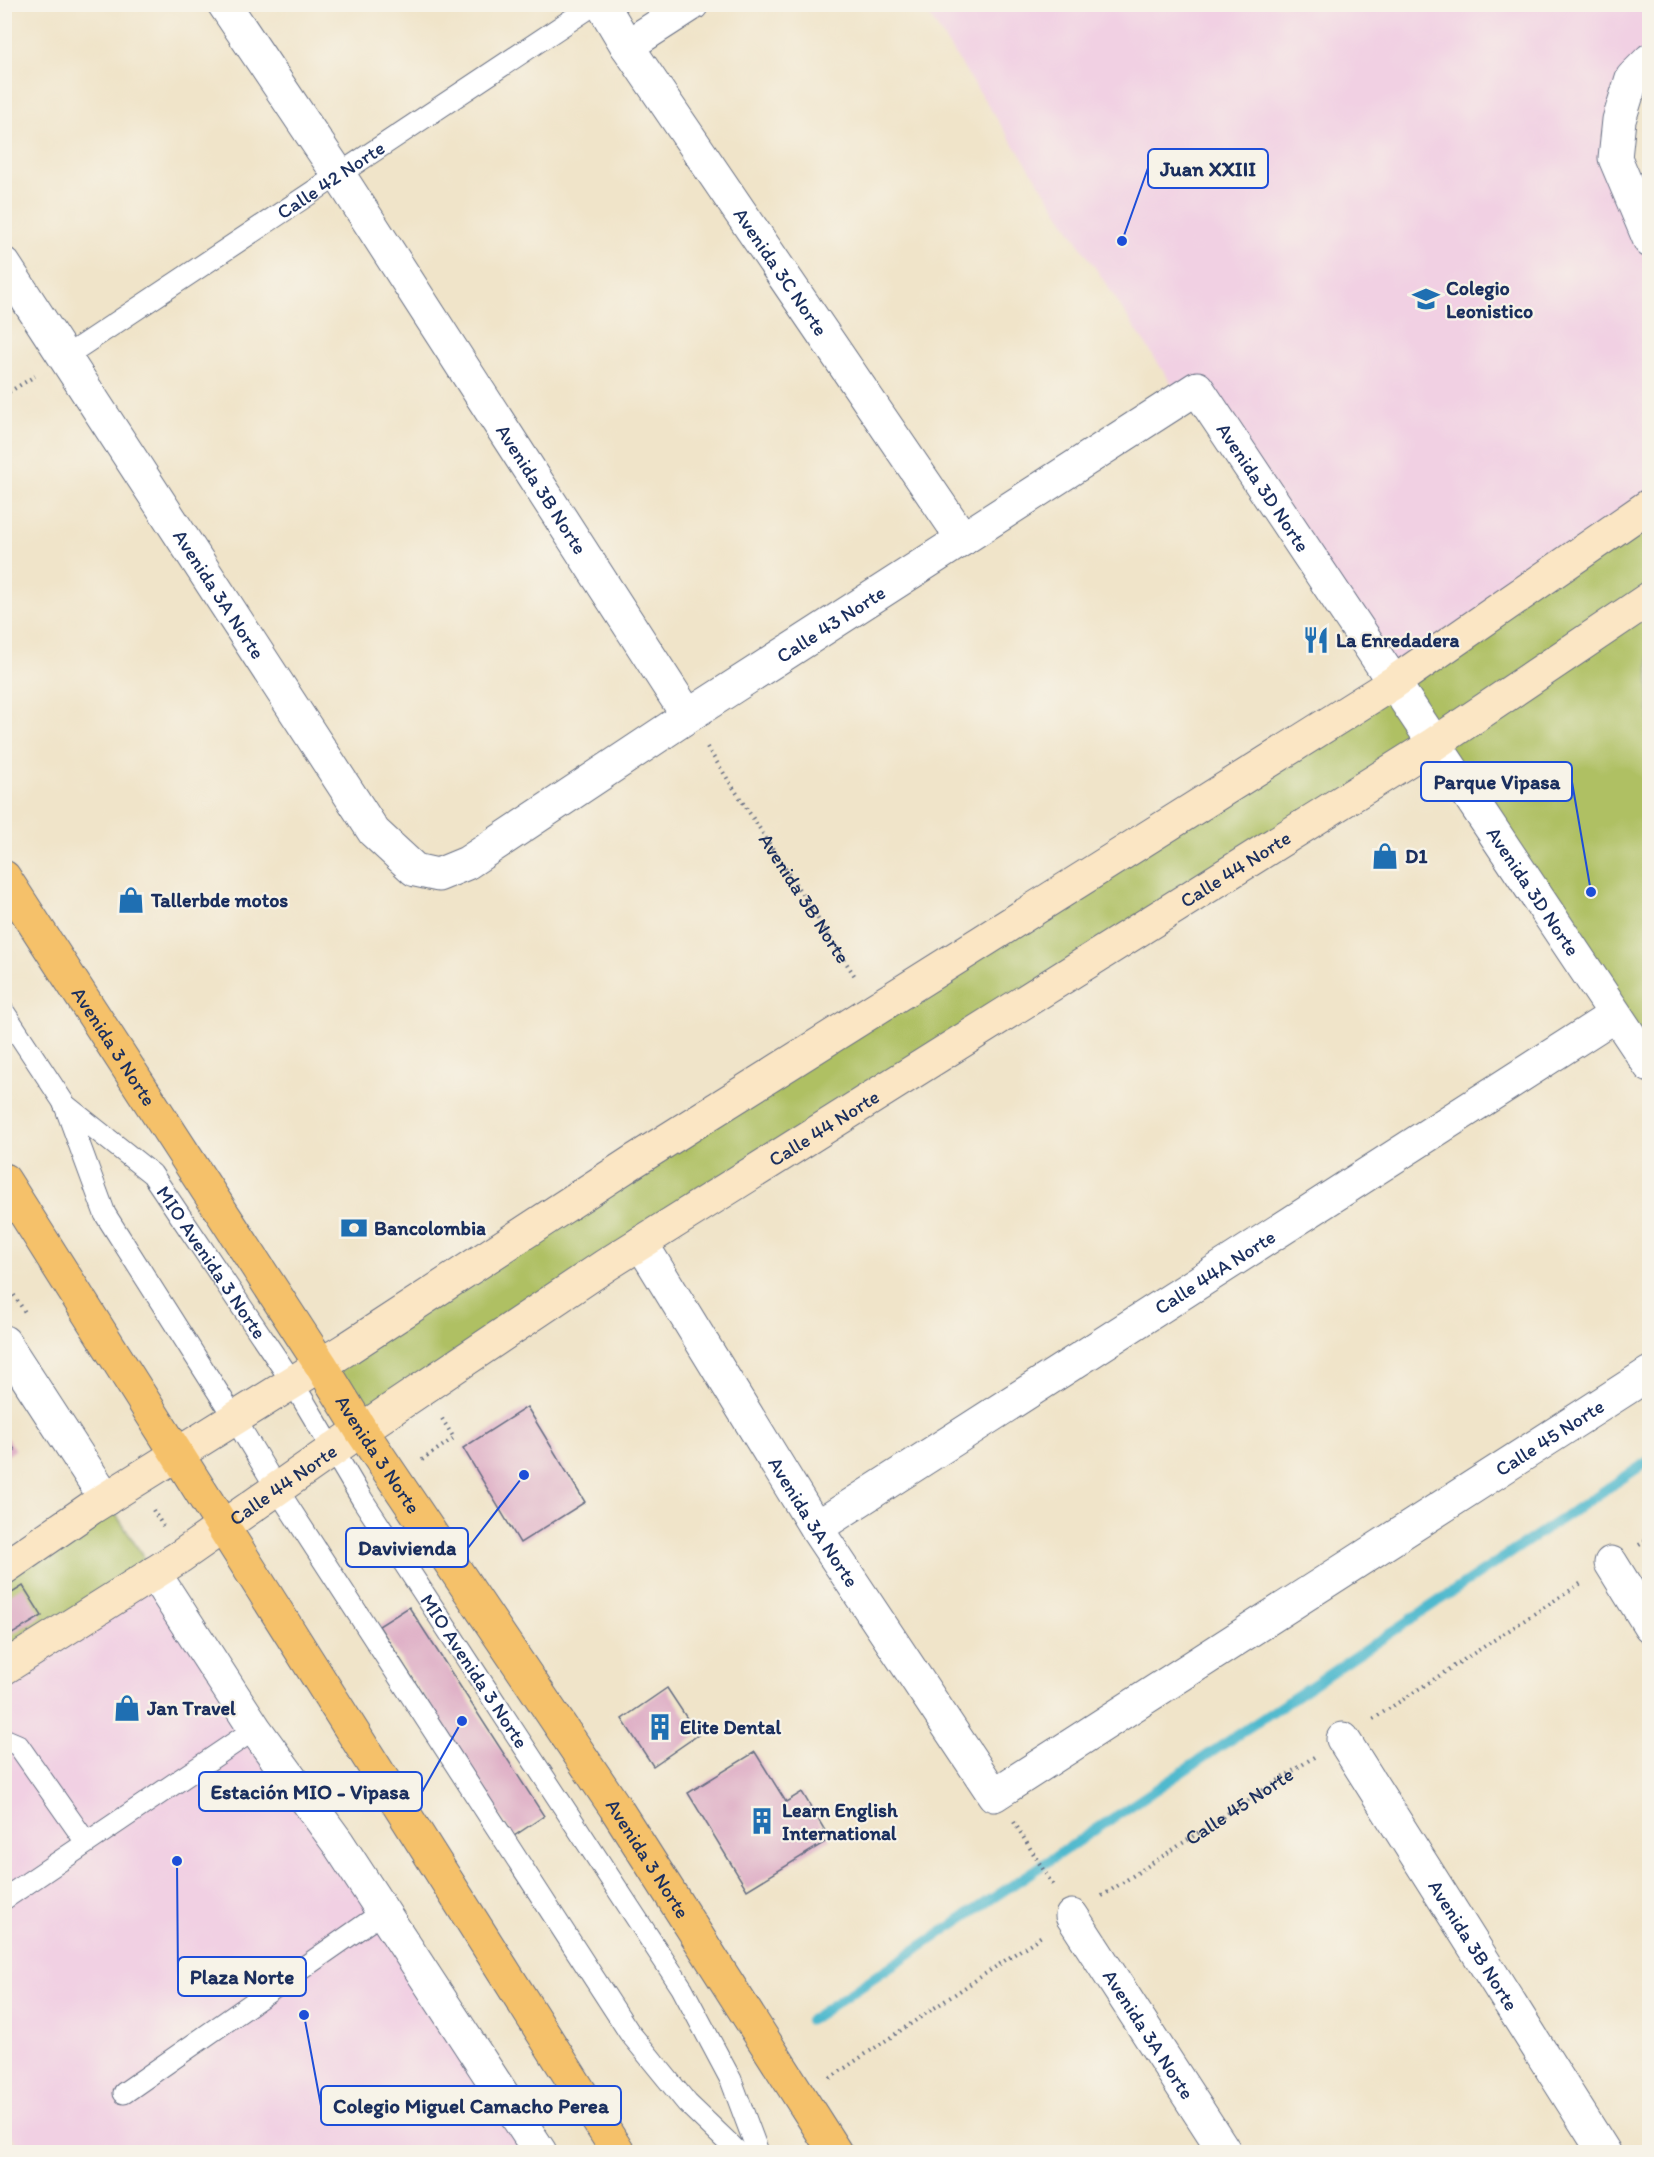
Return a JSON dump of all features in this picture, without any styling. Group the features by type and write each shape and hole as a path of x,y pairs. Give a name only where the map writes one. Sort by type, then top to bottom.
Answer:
{"main road":[{"path":"4,1568 106,1499 321,1365 634,1161 1393,683 1650,505"},
{"name":"Calle 44 Norte","path":"4,1668 223,1527 360,1430 641,1243 1434,744 1650,597"},
{"name":"Avenida 3 Norte","path":"4,877 321,1365 360,1430 615,1807 835,2152"},
{"path":"4,1180 618,2152"}],"street":[{"name":"Avenida 3B Norte","path":"224,4 339,175 688,716"},
{"name":"Avenida 3C Norte","path":"602,4 627,46 963,539"},
{"path":"627,46 692,4"},
{"path":"1650,60 1632,78 1618,120 1615,158 1650,241"},
{"name":"Avenida 3A Norte","path":"4,264 374,832 395,854 415,870 438,874 467,863"},
{"name":"Calle 43 Norte","path":"467,863 688,716 1197,388"},
{"name":"Avenida 3D Norte","path":"1197,388 1650,1066"},
{"name":"Calle 44A Norte","path":"816,1528 1615,1014"},
{"name":"Avenida 3A Norte","path":"641,1243 816,1528 994,1795"},
{"path":"4,1342 106,1499"},
{"name":"Calle 45 Norte","path":"994,1795 1650,1373"},
{"path":"1611,1563 1650,1626"},
{"path":"154,1573 255,1729 338,1843 540,2152"},
{"name":"Avenida 3B Norte","path":"1343,1738 1604,2152"},
{"name":"Avenida 3A Norte","path":"1072,1916 1225,2152"}],"lane":[{"name":"Calle 42 Norte","path":"66,356 595,4"},
{"name":"MIO Avenida 3 Norte","path":"4,1012 64,1103 105,1214 277,1489 628,2032 687,2103 738,2152"},
{"name":"MIO Avenida 3 Norte","path":"64,1103 152,1174 292,1383 331,1450 682,1988 731,2080 758,2152"},
{"path":"4,1899 255,1729"},
{"path":"4,1739 18,1745 86,1842"},
{"path":"124,2093 383,1912"}],"path":[{"name":"Avenida 3B Norte","path":"688,716 856,978"},
{"name":"Calle 45 Norte","path":"830,2079 1072,1916 1650,1538"},
{"path":"1023,1836 1053,1885"}],"shaded area":[{"name":"Colegio Leonistico","path":"922,5 1649,5 1649,60 1619,120 1649,241 1649,505 1393,683 1197,389 1181,398"},
{"path":"154,1573 530,2137 506,2152 22,2152 5,2124 5,1668"}],"green space":[{"path":"1649,505 1649,1066 1433,744 361,1430 321,1365"},
{"path":"106,1499 154,1573 5,1668 5,1568"}],"building":[{"path":"527,1407 585,1502 520,1543 463,1448"},
{"path":"4,1434 15,1450 4,1458"},
{"path":"23,1586 42,1616 4,1639 4,1598"},
{"path":"409,1607 544,1816 514,1836 379,1626"},
{"name":"Elite Dental","path":"667,1688 698,1735 653,1766 622,1719"},
{"name":"Learn English International","path":"755,1752 786,1802 802,1792 830,1839 747,1890 688,1793"}],"waterway":[{"path":"810,2020 1650,1460"}],"place":[{"name":"Juan XXIII","path":"1122,241"},
{"name":"Colegio Leonistico","path":"1426,299"},
{"name":"La Enredadera","path":"1316,640"},
{"name":"D1","path":"1385,856"},
{"name":"Parque Vipasa","path":"1591,892"},
{"name":"Tallerbde motos","path":"131,900"},
{"name":"Bancolombia","path":"354,1228"},
{"name":"Davivienda","path":"524,1475"},
{"name":"Jan Travel","path":"127,1708"},
{"name":"Estación MIO - Vipasa","path":"462,1721"},
{"name":"Elite Dental","path":"660,1727"},
{"name":"Learn English International","path":"762,1821"},
{"name":"Plaza Norte","path":"177,1861"},
{"name":"Colegio Miguel Camacho Perea","path":"304,2015"}]}
